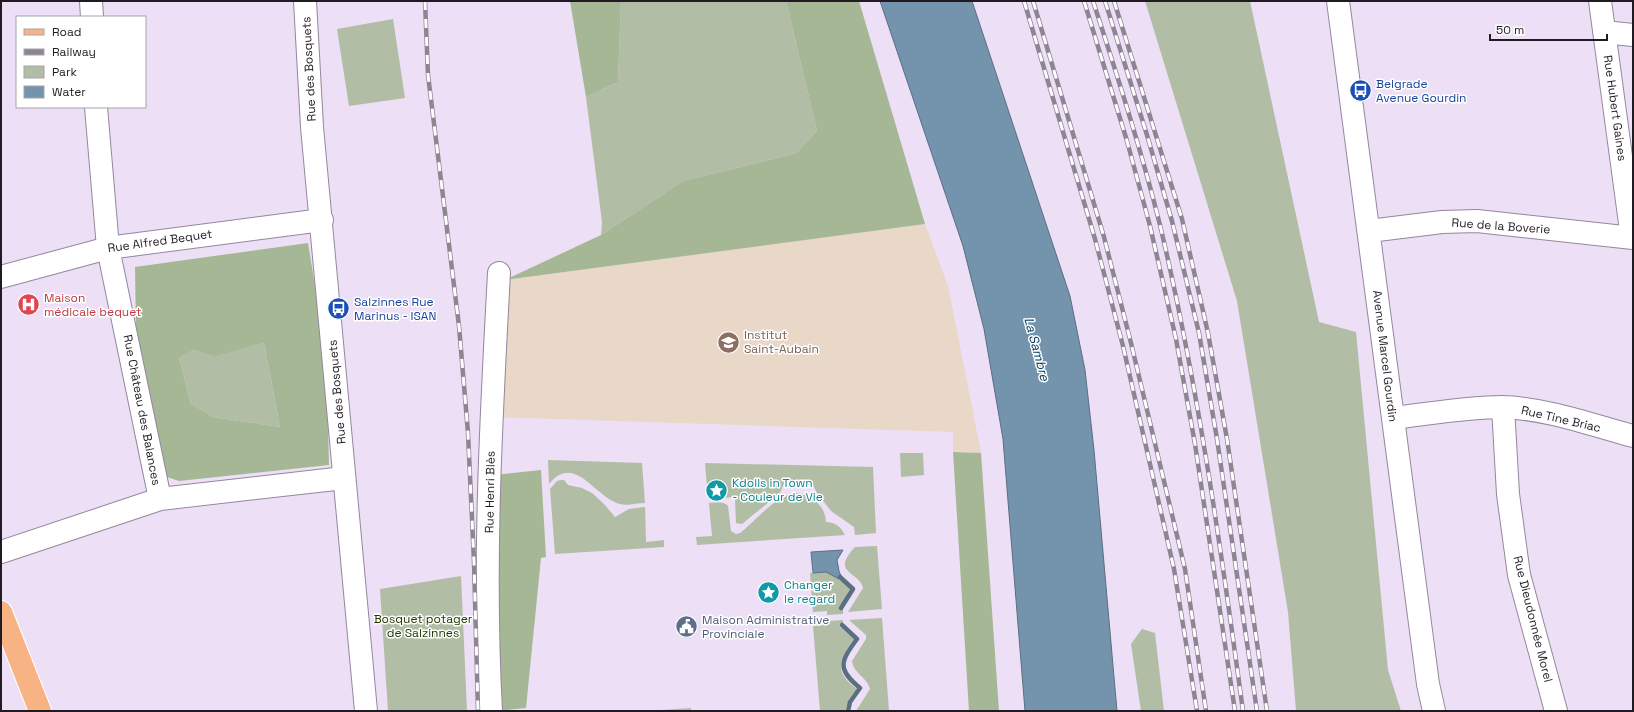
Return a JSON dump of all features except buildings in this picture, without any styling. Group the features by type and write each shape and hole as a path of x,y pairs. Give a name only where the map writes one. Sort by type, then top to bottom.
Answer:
{"main road":[{"path":"1,612 40,711"}],"street":[{"path":"91,1 92,16"},
{"name":"Rue des Bosquets","path":"305,1 312,127 322,220 366,711"},
{"name":"Avenue Marcel Gourdin","path":"1338,1 1427,676 1434,711"},
{"name":"Rue Hubert Gaines","path":"1600,1 1633,238"},
{"path":"1604,32 1633,35"},
{"name":"Rue Château des Balances","path":"96,108 108,248 160,499"},
{"name":"Rue Alfred Bequet","path":"1,277 108,248 322,220"},
{"name":"Rue de la Boverie","path":"1369,231 1442,222 1477,221 1633,238"},
{"name":"Rue Henri Blès","path":"491,711 488,653 491,422 499,273"},
{"name":"Rue Tine Briac","path":"1393,418 1503,407 1532,410 1633,436"},
{"name":"Rue Dieudonnée Morel","path":"1503,407 1508,494 1519,575 1556,711"},
{"path":"1,552 160,499 344,478"}],"shaded area":[{"name":"Institut Saint-Aubain","path":"925,224 948,286 981,453 953,452 953,432 493,417 505,280"}],"green space":[{"path":"570,1 621,1 618,82 586,97"},
{"path":"621,1 786,1 817,131 796,153 683,181 601,235 602,222 586,97 618,82"},
{"path":"786,1 859,1 925,224 505,280 601,235 683,181 796,153 817,131"},
{"path":"1145,1 1250,1 1319,322 1356,332 1388,670 1401,711 1296,711 1288,612 1237,301"},
{"path":"393,19 405,98 349,106 337,29"},
{"path":"308,243 326,353 329,465 179,481 167,477 136,330 135,267","holes":["264,343 280,427 213,417 191,404 179,358 194,350 215,356"]},
{"path":"264,343 280,427 213,417 191,404 179,358 194,350 215,355"},
{"path":"953,452 981,453 999,711 969,711"},
{"path":"900,453 923,453 924,475 901,477"},
{"path":"548,460 642,463 645,503 629,505 620,504 602,494 585,480 568,473 558,475 549,484"},
{"path":"705,463 873,467 876,533 855,535 854,527 831,511 817,493 813,485 800,486 784,483 780,493 742,524 736,523 735,497 708,499"},
{"path":"541,470 546,557 541,558 526,708 497,711 494,475"},
{"path":"564,480 568,485 582,488 592,493 615,517 629,509 645,507 646,542 664,540 664,547 555,554 550,489 557,481"},
{"path":"798,493 813,499 821,506 826,522 837,526 845,535 697,545 696,537 712,536 709,503 722,503 728,506 731,531 736,534 740,533 774,503 790,494"},
{"path":"877,546 882,609 848,612 863,588 857,578 845,567 845,562 855,547"},
{"path":"826,572 839,579 851,589 839,607 839,610 843,609 843,614 827,615 827,611 813,612 810,573"},
{"name":"Bosquet potager de Salzinnes","path":"461,576 467,711 388,711 380,589"},
{"path":"882,618 889,711 856,711 870,689 866,681 855,669 852,661 866,639 866,635 849,620"},
{"path":"843,620 843,623 839,624 840,627 854,639 842,659 842,671 844,677 849,683 857,689 849,699 845,711 820,711 813,626 828,625 828,621"},
{"path":"1142,629 1155,633 1164,711 1141,711 1131,644"},
{"path":"691,708 691,711 646,711"}],"water":[{"name":"La Sambre","path":"880,1 972,1 1070,296 1085,370 1094,450 1117,711 1025,711 1003,439 984,329 963,246"},
{"path":"843,550 837,560 841,576 839,579 826,572 813,573 811,552"}],"waterway":[{"path":"840,577 853,589 841,608"},
{"path":"842,625 857,639 844,660 844,670 847,676 860,688 850,702 848,711"}],"railway":[{"path":"425,1 428,75 459,326 468,433 474,562 478,711"},
{"path":"1024,1 1095,239 1123,346 1174,569 1197,711"},
{"path":"1033,1 1104,237 1131,343 1185,569 1206,711"},
{"path":"1084,1 1127,141 1150,226 1176,339 1195,444 1235,711"},
{"path":"1093,1 1145,168 1174,285 1208,467 1243,711"},
{"path":"1105,1 1172,221 1199,333 1217,439 1257,711"},
{"path":"1114,1 1182,219 1208,333 1227,439 1267,711"}],"place":[{"name":"Belgrade Avenue Gourdin","path":"1361,91"},
{"name":"Maison médicale bequet","path":"29,305"},
{"name":"Salzinnes Rue Marinus - ISAN","path":"338,309"},
{"name":"Institut Saint-Aubain","path":"729,342"},
{"name":"Kdolls in Town - Couleur de Vie","path":"717,490"},
{"name":"Changer le regard","path":"769,592"},
{"name":"Maison Administrative Provinciale","path":"686,627"}]}
